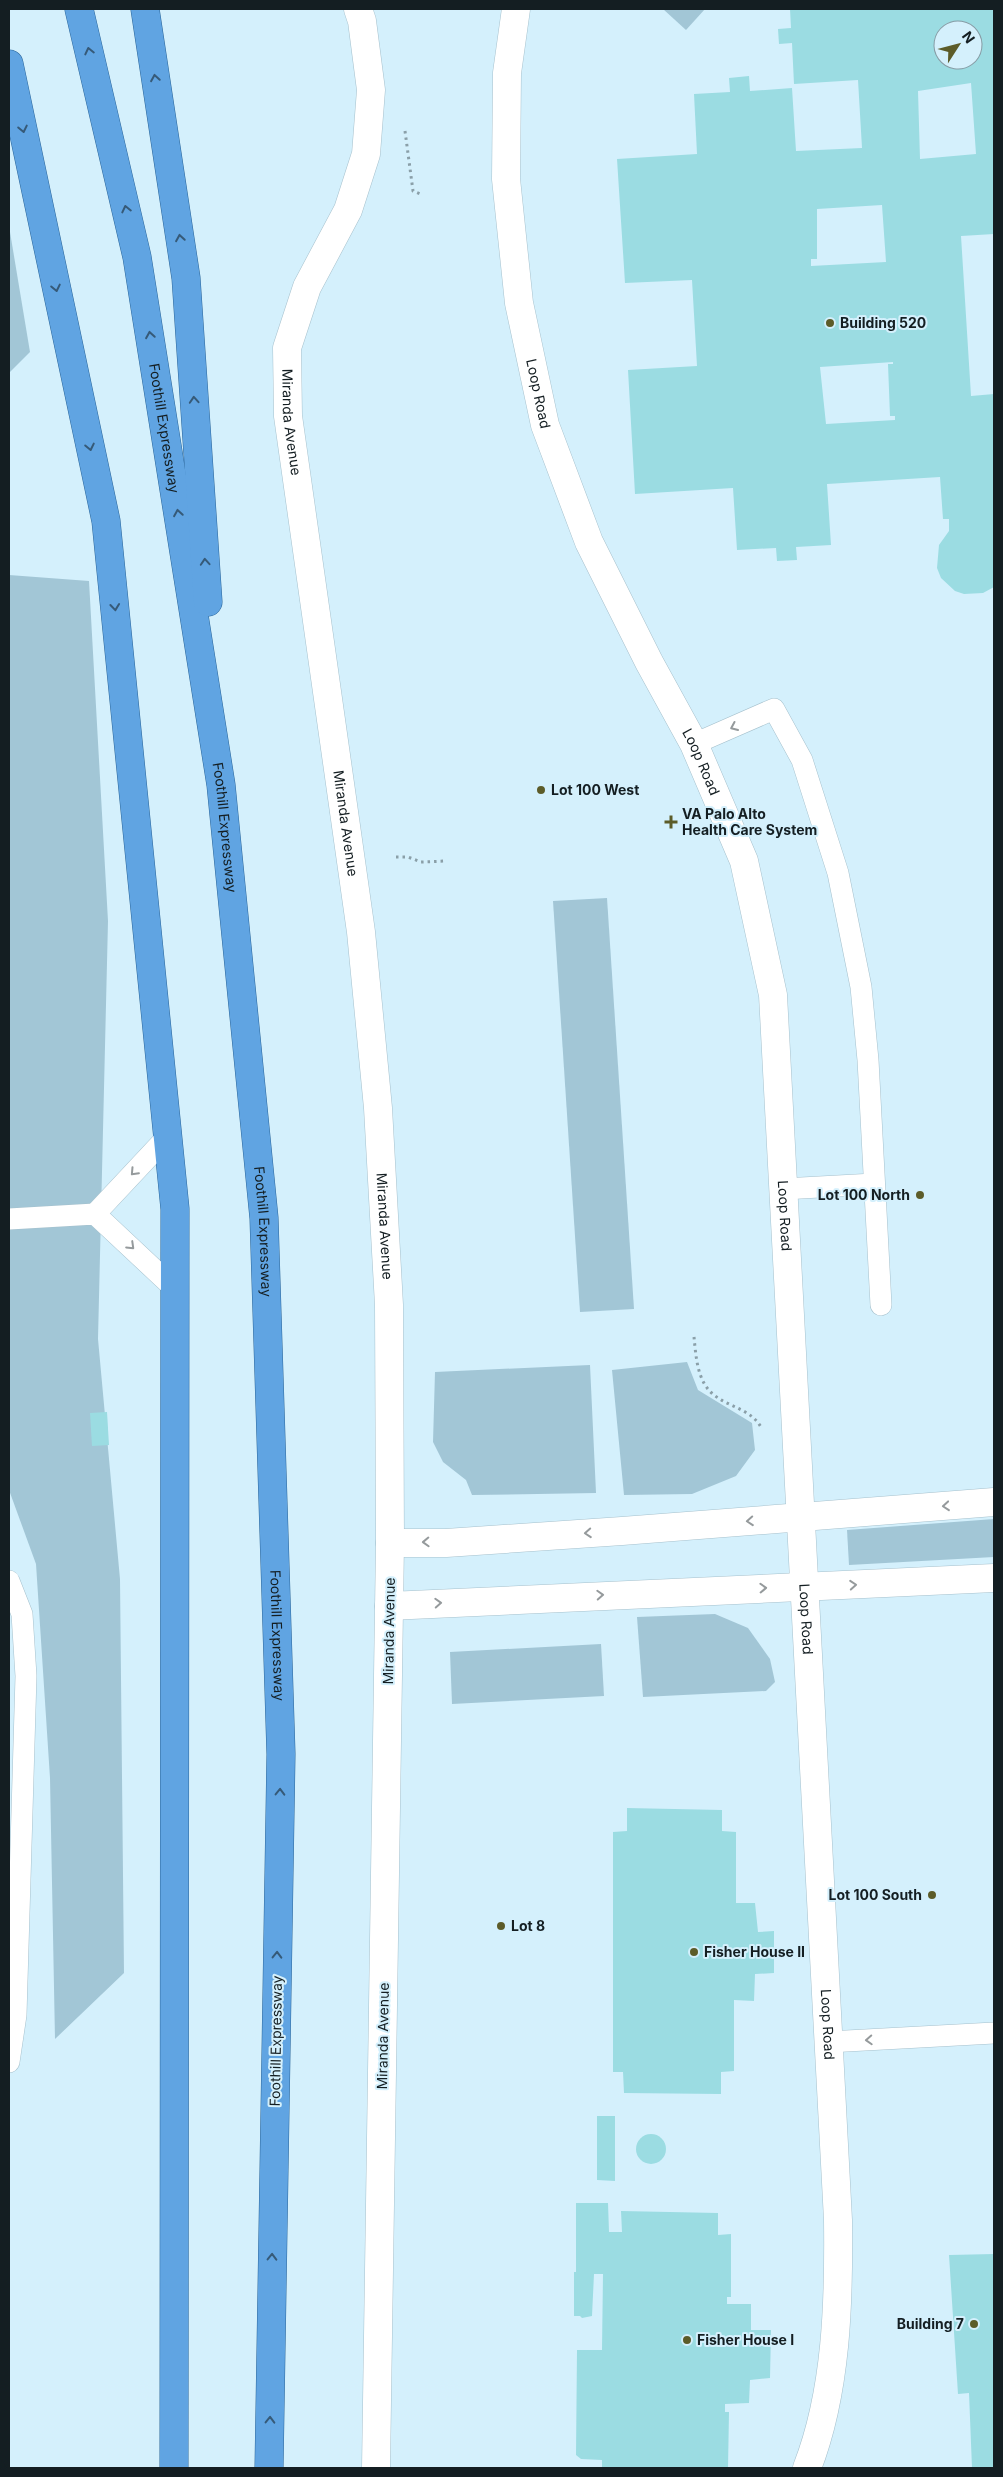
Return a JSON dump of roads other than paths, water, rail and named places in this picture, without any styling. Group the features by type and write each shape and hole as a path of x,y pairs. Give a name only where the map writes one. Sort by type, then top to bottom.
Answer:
{"highway":[{"name":"Foothill Expressway","path":"79,9 137,257 221,786 264,1218 281,1754 269,2468"},
{"path":"145,9 186,278 221,786"},
{"path":"9,64 106,522 175,1208 174,2468"}],"street":[{"name":"Miranda Avenue","path":"358,9 362,21 371,90 366,154 348,210 307,287 287,348 288,416 362,932 378,1098 389,1305 390,1543 376,2468"},
{"name":"Loop Road","path":"516,9 507,73 506,179 519,303 545,425 589,542 649,662 694,744 744,861 773,995 799,1518 838,2220 839,2294 832,2370 813,2454 808,2468"},
{"path":"390,1543 446,1543 994,1502"},
{"path":"389,1606 994,1578"}],"lane":[{"path":"694,744 774,709 802,760 838,873 861,987 868,1060 881,1305"},
{"path":"9,1220 95,1214 168,1136"},
{"path":"783,1189 874,1184"},
{"path":"95,1214 175,1289"},
{"path":"9,1581 22,1614 26,1676 16,2015 9,2062"},
{"path":"828,2042 994,2032"}],"place":[{"name":"Building 520","path":"830,323"},
{"name":"Lot 100 West","path":"541,790"},
{"name":"VA Palo Alto Health Care System","path":"671,822"},
{"name":"Lot 100 North","path":"920,1195"},
{"name":"Lot 100 South","path":"932,1895"},
{"name":"Lot 8","path":"501,1926"},
{"name":"Fisher House II","path":"694,1952"},
{"name":"Building 7","path":"974,2324"},
{"name":"Fisher House I","path":"687,2340"}]}
